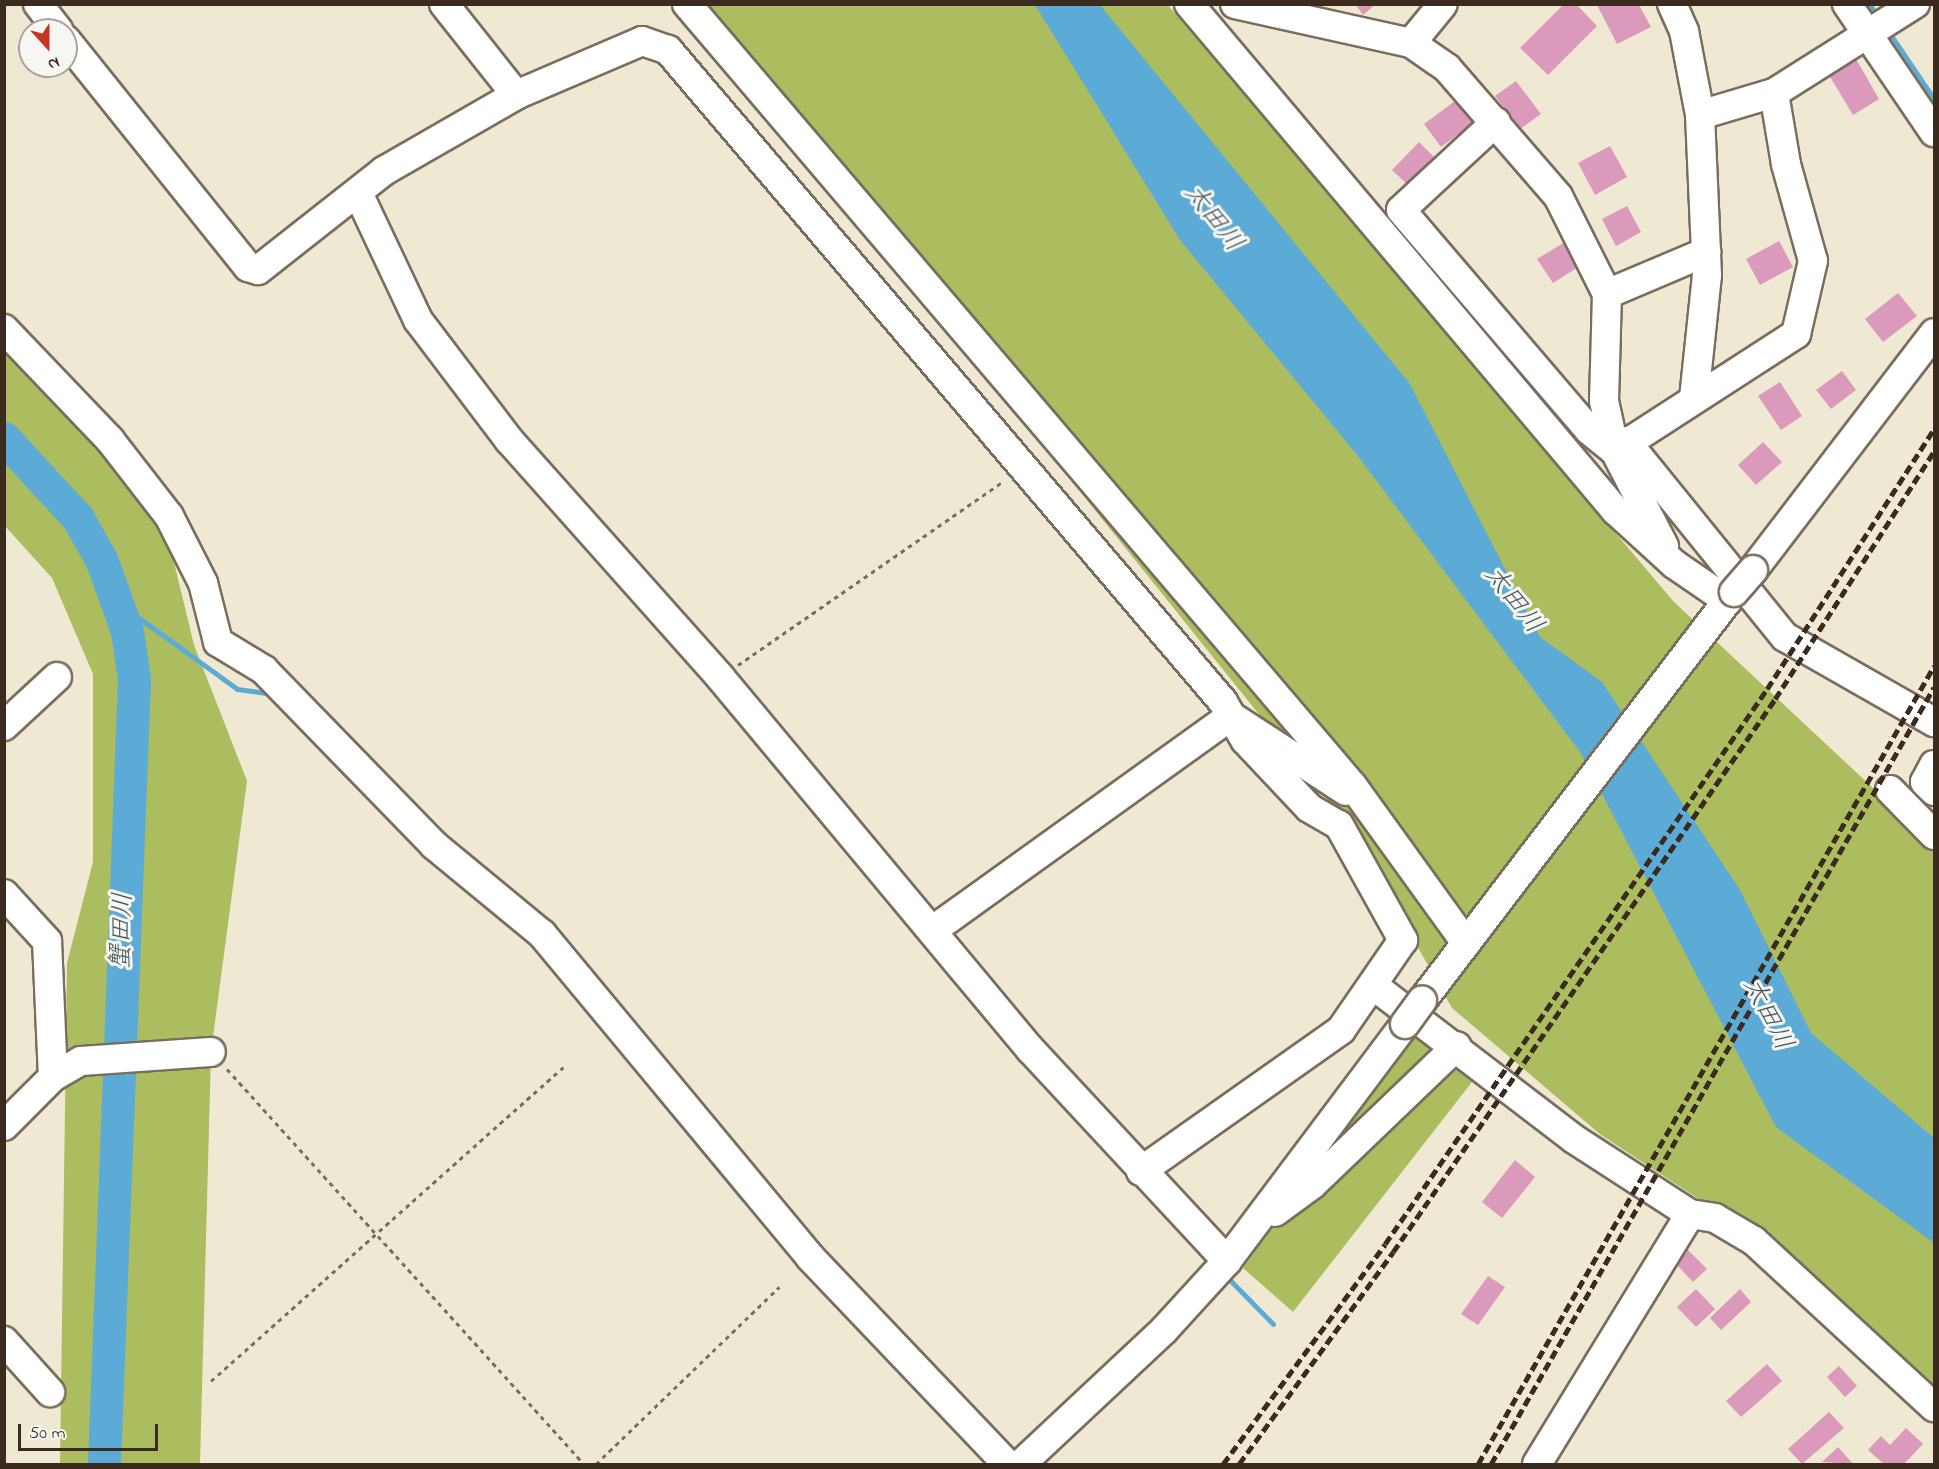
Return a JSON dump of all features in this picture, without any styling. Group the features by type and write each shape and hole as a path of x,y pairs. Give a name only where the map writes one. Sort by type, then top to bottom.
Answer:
{"street":[{"path":"38,4 49,18"},
{"path":"444,4 516,95"},
{"path":"687,4 1366,802 1468,940"},
{"path":"1189,4 1616,511 1674,564 1731,596"},
{"path":"1235,4 1411,43 1447,68 1558,196 1607,294 1604,401 1621,446 1674,564"},
{"path":"1411,43 1443,4"},
{"path":"1672,4 1684,31 1700,115 1706,252 1694,399"},
{"path":"1846,4 1935,132"},
{"path":"1700,115 1774,93 1868,36 1915,4"},
{"path":"78,55 248,267 267,267 358,193 412,153 516,95 642,41 668,50 1231,716 1245,740 1309,808 1339,825 1403,940 1374,986 1341,1030 1141,1171"},
{"path":"1621,446 1796,334 1813,261 1786,164 1774,93"},
{"path":"1496,122 1401,210 1589,430 1621,446 1785,637 1935,723"},
{"path":"358,193 402,292 461,381 720,677 1031,1050 1227,1261"},
{"path":"1607,294 1706,252"},
{"path":"4,329 110,440 169,516 203,583 218,642 264,670 434,845 542,934 810,1257 1007,1464"},
{"path":"1021,1464 1164,1330 1227,1261 1468,940 1935,333"},
{"path":"4,726 57,677"},
{"path":"1231,716 1366,802"},
{"path":"933,930 1231,716"},
{"path":"1935,765 1925,782 1935,791"},
{"path":"1890,790 1935,835"},
{"path":"4,894 47,941 52,1077"},
{"path":"1374,986 1457,1046 1574,1139 1690,1214 1715,1218 1754,1241 1935,1407"},
{"path":"1256,1222 1313,1184 1457,1046"},
{"path":"4,1126 52,1077 81,1061 211,1052"},
{"path":"1537,1464 1690,1214"},
{"path":"4,1341 51,1392"}],"path":[{"path":"720,677 1023,468"},
{"path":"211,1052 584,1464"},
{"path":"211,1381 564,1067"},
{"path":"596,1464 779,1287"}],"green space":[{"path":"689,5 1168,5 1674,602 1934,845 1934,1401 1778,1251 1601,1135 1452,1008 1352,830"},
{"path":"5,340 165,525 194,645 247,781 211,1052 200,1464 60,1464 67,963 93,862 93,674 52,578 5,526"},
{"path":"1417,1025 1479,1073 1293,1312 1243,1268"}],"water":[{"name":"太田川","path":"1035,5 1100,5 1410,384 1540,637 1602,682 1740,890 1811,1033 1934,1138 1934,1243 1776,1127 1580,752 1358,456 1180,240"}],"building":[{"path":"1355,4 1376,4 1363,15"},
{"path":"1564,4 1576,4 1597,26 1548,75 1520,48"},
{"path":"1597,5 1639,5 1651,27 1617,44"},
{"path":"1856,59 1879,99 1853,115 1829,75"},
{"path":"1516,81 1541,114 1520,129 1495,96"},
{"path":"1459,98 1476,121 1441,147 1424,124"},
{"path":"1419,142 1437,160 1410,187 1392,170"},
{"path":"1610,146 1627,177 1595,195 1578,163"},
{"path":"1627,206 1641,232 1616,246 1602,219"},
{"path":"1779,241 1793,267 1760,285 1746,259"},
{"path":"1565,242 1580,266 1553,283 1537,259"},
{"path":"1898,293 1917,316 1883,342 1865,319"},
{"path":"1842,371 1856,390 1831,409 1816,390"},
{"path":"1780,382 1802,416 1781,430 1758,396"},
{"path":"1763,442 1782,462 1756,485 1738,465"},
{"path":"1515,1160 1535,1177 1502,1218 1482,1202"},
{"path":"1687,1249 1707,1269 1693,1282 1674,1262"},
{"path":"1488,1276 1505,1287 1478,1325 1461,1314"},
{"path":"1696,1289 1715,1309 1696,1327 1677,1307"},
{"path":"1740,1289 1751,1302 1721,1330 1710,1318"},
{"path":"1767,1364 1782,1381 1741,1417 1726,1401"},
{"path":"1839,1366 1857,1386 1845,1397 1827,1377"},
{"path":"1829,1412 1844,1428 1802,1464 1788,1449"},
{"path":"1906,1428 1923,1444 1904,1464 1884,1464 1868,1450 1881,1436 1890,1445"},
{"path":"1838,1447 1853,1464 1822,1462"}],"waterway":[{"path":"1869,4 1879,18"},
{"path":"1890,34 1934,99"},
{"name":"蟹田川","path":"4,438 77,517 101,559 127,631 134,679 104,1464"},
{"path":"117,602 237,689 272,694"},
{"path":"723,703 814,811"},
{"path":"320,748 351,780"},
{"path":"657,1095 743,1199"},
{"path":"1226,1276 1273,1324"}],"railway":[{"path":"1223,1464 1385,1244 1767,689 1934,429"},
{"path":"1239,1464 1393,1252 1775,699 1934,451"},
{"path":"1478,1464 1934,666"},
{"path":"1491,1464 1934,687"}]}
